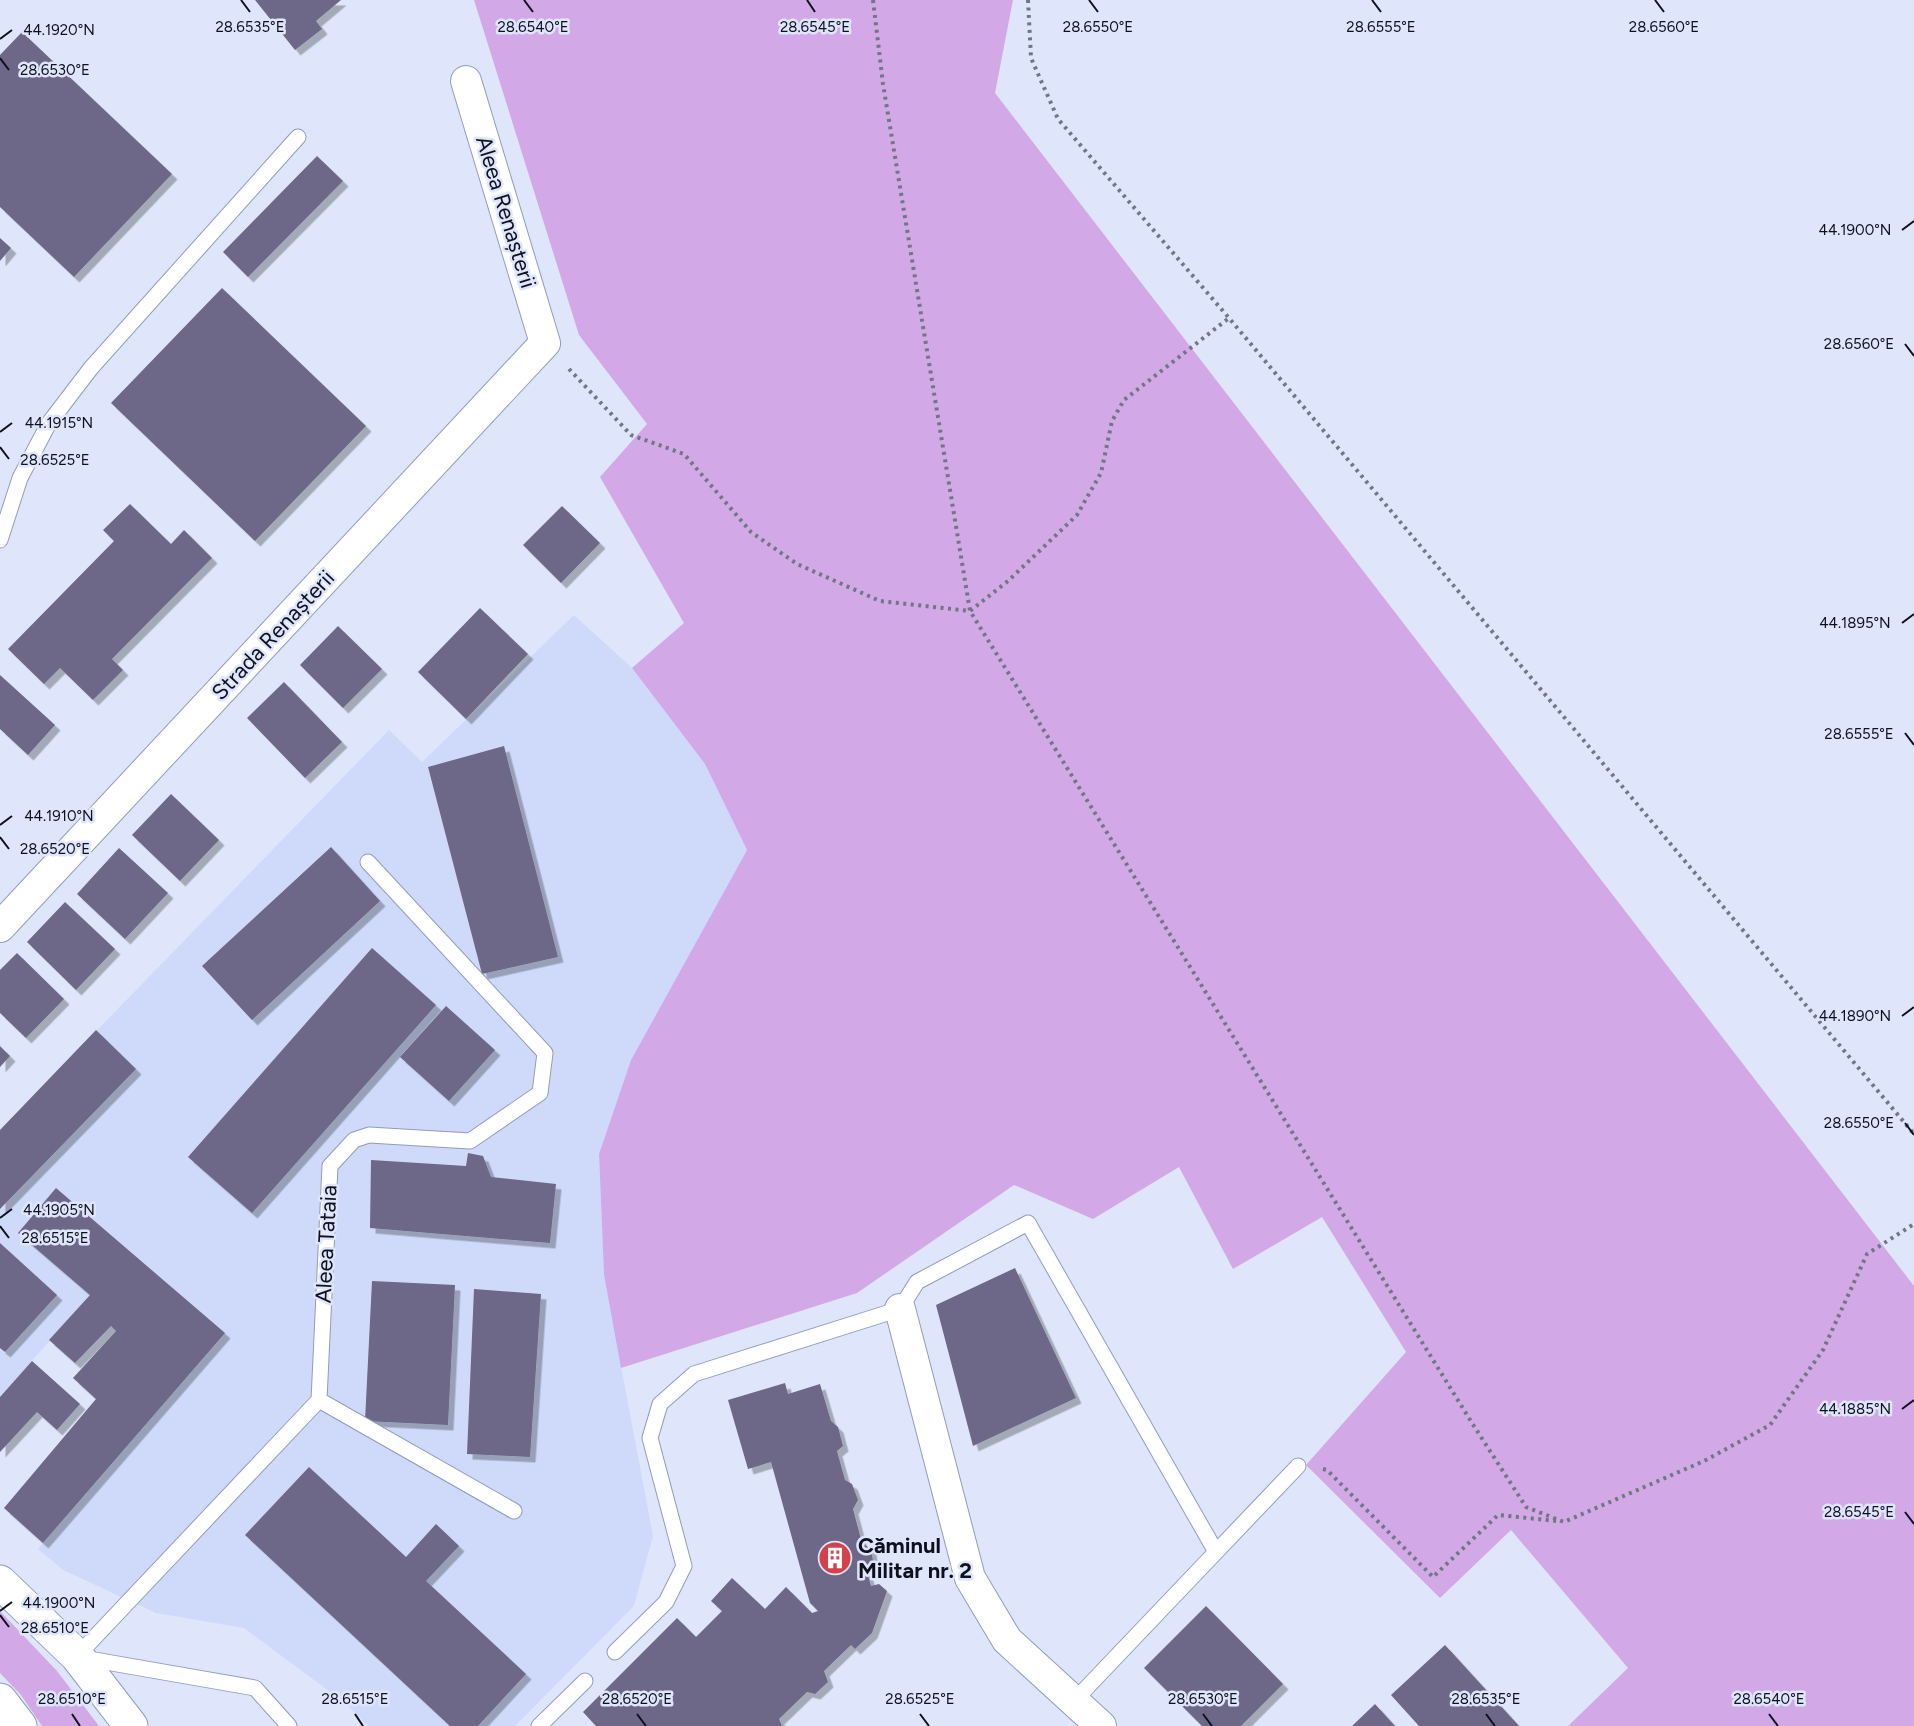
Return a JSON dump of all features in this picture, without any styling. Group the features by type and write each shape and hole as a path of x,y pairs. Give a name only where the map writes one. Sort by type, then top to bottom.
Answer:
{"main road":[{"path":"0,1582 77,1656 131,1726"},
{"path":"0,1700 20,1726"}],"street":[{"name":"Aleea Renașterii","path":"466,81 545,343"},
{"name":"Strada Renașterii","path":"0,927 545,343"},
{"path":"900,1310 969,1578 1007,1640 1101,1726"}],"lane":[{"path":"0,540 20,478 50,423 91,368 298,137"},
{"name":"Aleea Tataia","path":"318,1400 330,1166 354,1140 369,1135 470,1141 540,1093 545,1053 368,862"},
{"path":"615,1652 666,1602 684,1566 650,1438 660,1404 694,1374 900,1310 916,1282 1028,1223 1216,1552"},
{"path":"77,1656 318,1400 514,1511"},
{"path":"1074,1701 1298,1466"},
{"path":"77,1656 255,1688 290,1726"},
{"path":"539,1726 585,1681"}],"path":[{"path":"873,0 883,84 969,611 1526,1507 1564,1522"},
{"path":"1028,0 1031,58 1058,119 1229,318 1914,1134"},
{"path":"588,389 631,435 684,454 751,532 796,564 880,601 969,611 1008,581 1077,515 1101,473 1112,422 1124,400 1229,318"},
{"path":"1298,1466 1327,1470 1433,1576 1498,1515 1564,1522 1704,1461 1770,1425 1823,1350 1867,1254 1914,1224"}],"shaded area":[{"path":"474,0 1013,0 995,93 1914,1286 1914,1726 1568,1726 1628,1668 1511,1530 1440,1598 1306,1465 1406,1352 1322,1217 1233,1269 1179,1167 1093,1219 1014,1185 857,1293 621,1368 604,1275 599,1154 631,1060 747,850 705,764 632,668 684,623 600,477 647,424 579,335"},
{"path":"574,615 632,668 705,764 747,850 631,1060 599,1154 604,1276 653,1536 634,1606 515,1726 368,1726 345,1703 244,1628 156,1613 63,1570 38,1549 186,1377 90,1295 0,1397 0,1130 389,730 422,762"},
{"path":"0,1611 57,1671 99,1726 42,1726 21,1695 0,1673"}],"building":[{"path":"255,0 341,0 316,21 322,29 295,50"},
{"path":"22,32 172,174 74,277 0,207 0,55"},
{"path":"317,156 343,181 248,277 223,252"},
{"path":"0,238 11,248 0,261"},
{"path":"222,288 366,426 255,541 111,403"},
{"path":"130,504 171,544 184,530 212,558 112,659 123,670 93,700 60,668 44,684 8,649 114,541 103,530"},
{"path":"562,506 600,543 561,583 523,545"},
{"path":"480,608 528,654 466,719 418,672"},
{"path":"338,626 382,669 343,708 300,665"},
{"path":"0,675 55,725 28,755 0,729"},
{"path":"284,682 342,742 305,778 247,718"},
{"path":"504,746 558,957 482,974 428,767"},
{"path":"171,794 219,840 180,881 132,835"},
{"path":"331,847 380,901 252,1020 202,966"},
{"path":"119,848 168,893 125,939 77,894"},
{"path":"65,902 115,949 76,990 27,942"},
{"path":"372,948 436,1005 252,1213 188,1157"},
{"path":"17,953 64,999 26,1038 0,1013 0,970"},
{"path":"446,1006 495,1050 449,1101 400,1057"},
{"path":"96,1030 136,1069 0,1209 0,1130"},
{"path":"0,1046 10,1056 0,1067"},
{"path":"468,1153 483,1156 491,1177 556,1184 550,1243 370,1228 371,1160 466,1166"},
{"path":"56,1188 225,1333 43,1543 4,1508 96,1399 73,1378 116,1331 111,1326 75,1363 49,1340 90,1295 18,1233"},
{"path":"0,1243 57,1295 5,1352 0,1348"},
{"path":"1015,1268 1076,1398 973,1446 936,1305"},
{"path":"372,1281 455,1285 448,1425 365,1421"},
{"path":"474,1289 541,1294 530,1457 467,1454"},
{"path":"32,1361 80,1404 57,1430 37,1412 0,1452 0,1397"},
{"name":"Căminul Militar nr. 2","path":"785,1383 788,1394 820,1384 831,1421 838,1427 843,1446 837,1451 845,1480 852,1484 858,1500 853,1509 862,1543 871,1549 874,1567 867,1572 871,1586 879,1584 887,1591 872,1633 855,1649 851,1645 824,1671 828,1682 815,1694 807,1692 779,1719 782,1726 596,1726 583,1712 677,1618 696,1637 722,1611 711,1601 732,1578 765,1609 786,1587 812,1613 818,1611 810,1603 771,1462 748,1469 728,1400"},
{"path":"309,1467 406,1557 436,1524 459,1546 426,1581 526,1674 478,1726 450,1726 245,1535"},
{"path":"1206,1606 1283,1684 1241,1726 1202,1726 1144,1668"},
{"path":"1445,1645 1519,1726 1419,1726 1391,1695"},
{"path":"1375,1704 1395,1726 1352,1726"}],"place":[{"name":"Căminul Militar nr. 2","path":"835,1558"}]}
